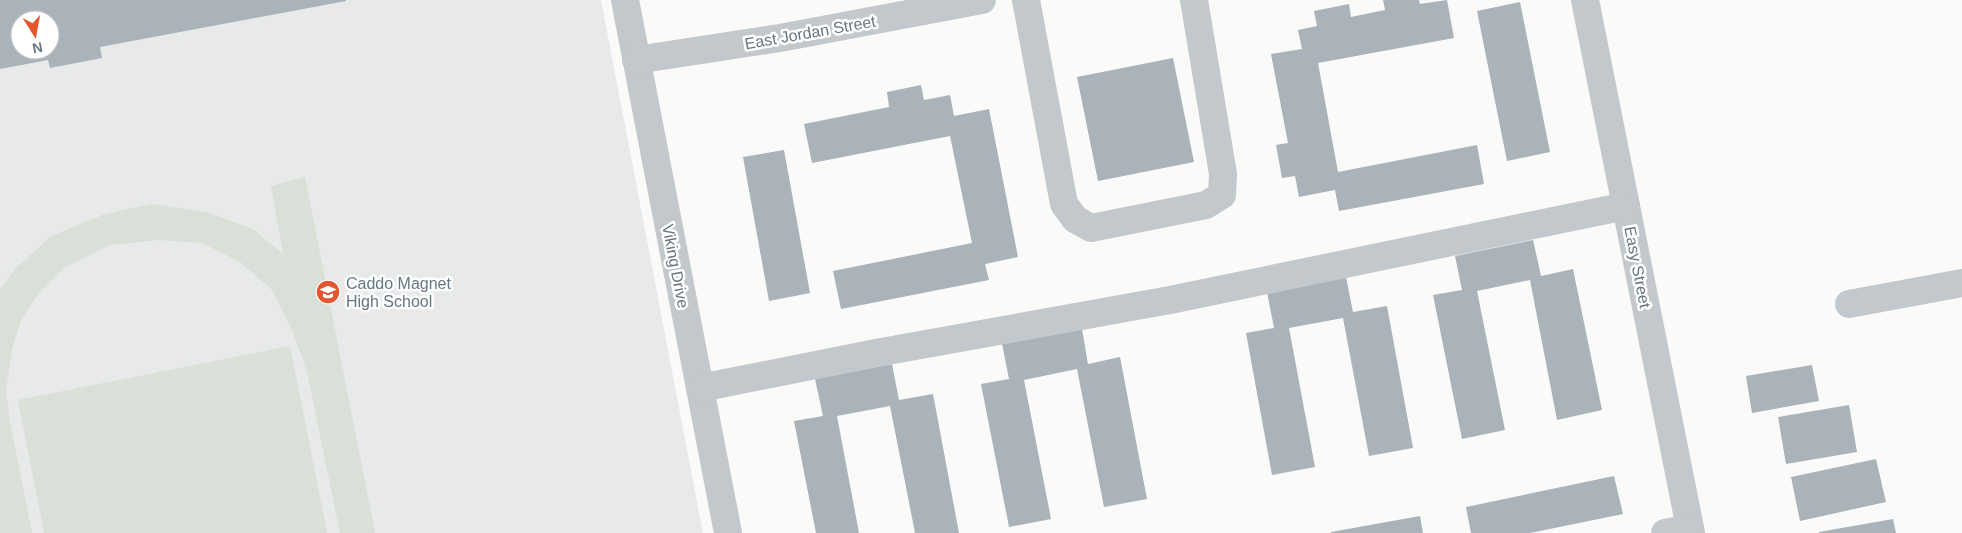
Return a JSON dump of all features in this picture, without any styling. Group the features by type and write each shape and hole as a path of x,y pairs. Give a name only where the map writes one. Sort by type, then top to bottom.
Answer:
{"street":[{"name":"Viking Drive","path":"625,0 728,533"},
{"name":"East Jordan Street","path":"636,60 780,38 982,0"},
{"path":"1026,0 1064,204 1075,219 1091,228 1206,205 1222,195 1224,174 1194,0"},
{"name":"Easy Street","path":"1585,0 1626,206 1682,531"},
{"path":"700,388 876,353 1170,300 1626,206"},
{"path":"1849,304 1962,283"}],"shaded area":[{"name":"Caddo Magnet High School","path":"0,0 601,0 703,533 0,533"},
{"path":"305,177 375,533 340,533 307,372 293,332 272,290 240,262 202,243 159,240 110,245 64,268 39,293 21,320 12,349 6,391 10,422 32,533 0,533 0,290 14,270 51,236 105,214 152,204 206,212 253,229 283,254 271,186"},
{"path":"290,346 327,533 44,533 18,400"}],"building":[{"path":"0,0 346,0 100,47 102,58 50,68 48,60 0,69"},
{"path":"1383,0 1419,0 1420,4 1447,0 1454,38 1318,63 1338,172 1477,145 1484,184 1339,211 1335,190 1299,197 1295,176 1282,178 1276,145 1288,143 1271,54 1302,49 1298,30 1317,26 1314,11 1349,4 1351,17 1385,10"},
{"path":"1520,2 1550,152 1507,161 1477,11"},
{"path":"1173,58 1194,162 1098,181 1077,77"},
{"path":"921,85 924,100 950,95 954,116 989,109 1018,257 985,264 989,280 841,309 833,271 972,243 950,136 812,163 804,124 889,107 887,92"},
{"path":"784,150 810,293 769,301 743,157"},
{"path":"1533,240 1541,276 1573,269 1602,410 1557,420 1530,280 1477,291 1505,430 1462,439 1433,295 1462,290 1455,256"},
{"path":"1346,277 1353,312 1387,306 1413,448 1369,456 1343,318 1289,328 1315,467 1272,475 1246,333 1274,328 1267,292"},
{"path":"1082,329 1088,364 1120,357 1147,499 1104,507 1077,369 1024,380 1051,519 1009,527 981,384 1009,379 1002,344"},
{"path":"892,364 899,400 933,394 959,533 915,533 890,406 837,416 859,533 816,533 794,421 823,416 815,379"},
{"path":"1812,365 1819,401 1752,413 1746,376"},
{"path":"1849,405 1857,452 1786,464 1778,417"},
{"path":"1876,459 1886,502 1800,521 1791,477"},
{"path":"1614,476 1623,514 1530,533 1471,533 1466,507"},
{"path":"1420,516 1423,533 1331,533 1331,532"},
{"path":"1893,519 1896,533 1819,533 1819,532"}],"place":[{"name":"Caddo Magnet High School","path":"328,292"}]}
